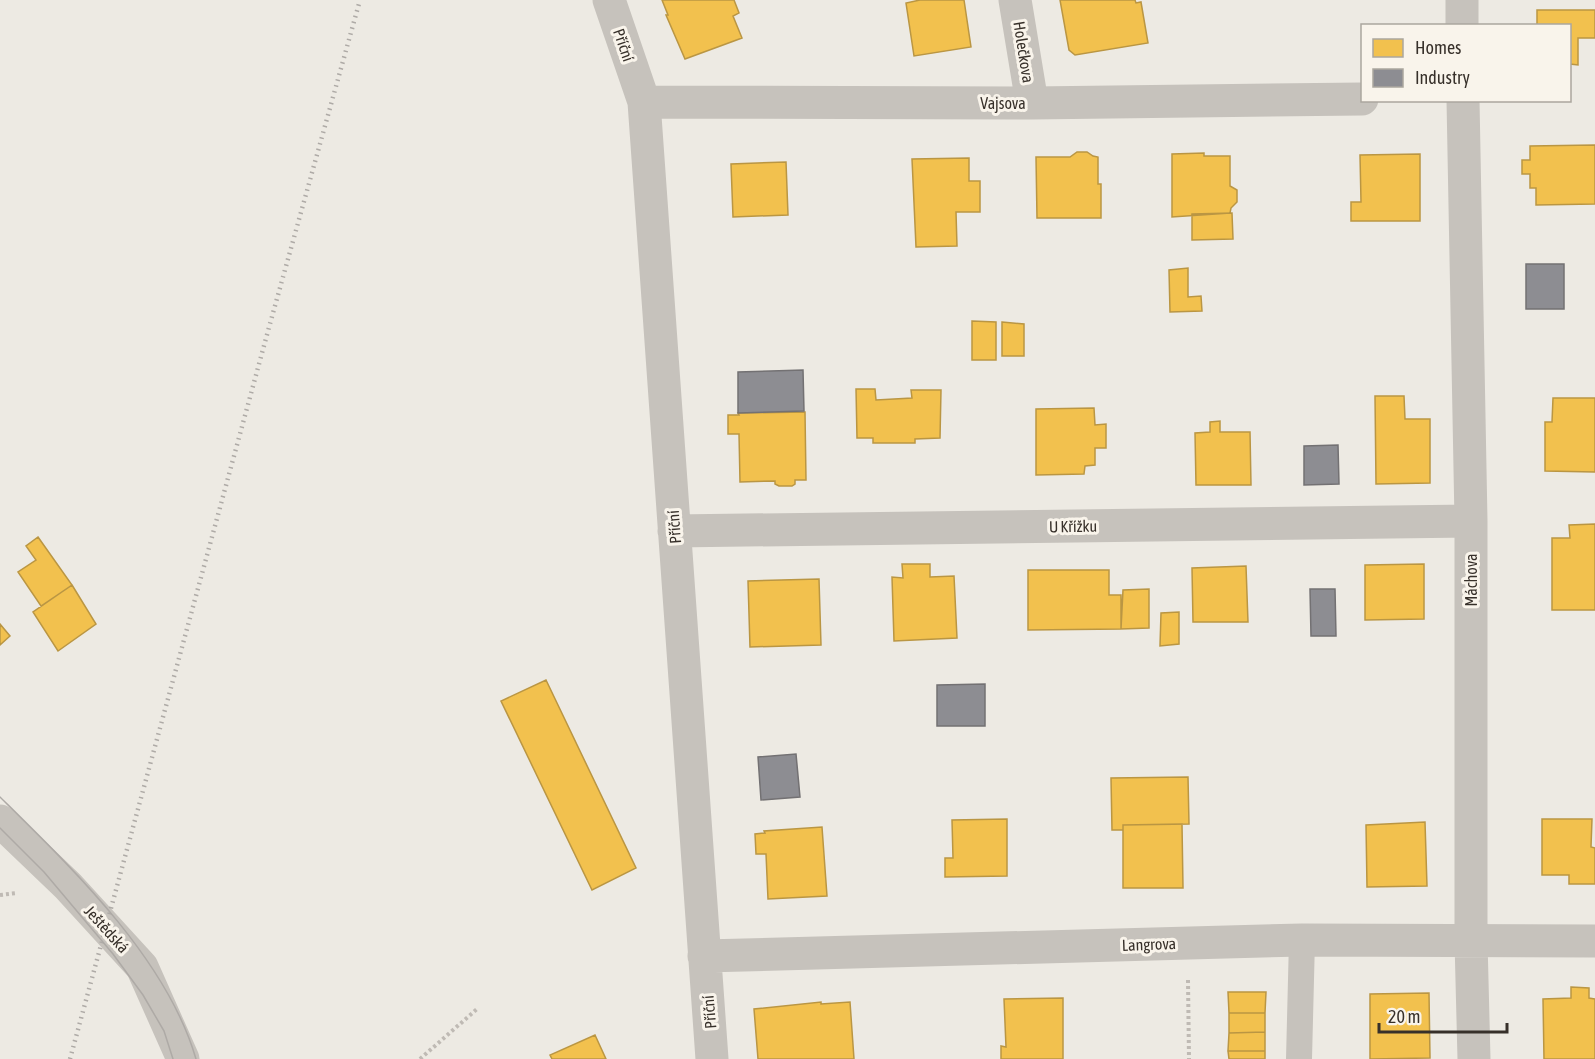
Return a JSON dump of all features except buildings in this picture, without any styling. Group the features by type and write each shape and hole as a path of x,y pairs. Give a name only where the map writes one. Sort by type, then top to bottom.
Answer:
{"street":[{"name":"Příční","path":"609,0 644,102 712,1059"},
{"name":"Holečkova","path":"1015,0 1032,103"},
{"path":"1462,0 1462,24"},
{"name":"Vajsova","path":"644,102 1032,103 1361,99"},
{"name":"Máchova","path":"1463,102 1471,521 1471,941 1474,1059"},
{"name":"U Křížku","path":"674,531 1471,521"},
{"name":"Ještědská","path":"0,821 68,886 142,967 183,1059"},
{"name":"Langrova","path":"704,956 1302,940 1595,940"}],"lane":[{"path":"1299,1059 1302,940"}],"path":[{"path":"1188,943 1189,1059"},
{"path":"420,1059 477,1009"}],"tram line":[{"path":"0,797 86,885 140,951 163,986 182,1022 196,1059"},
{"path":"0,828 44,872 113,954 143,995 164,1031 173,1059"}],"railway":[{"path":"70,1059 360,0"}]}
